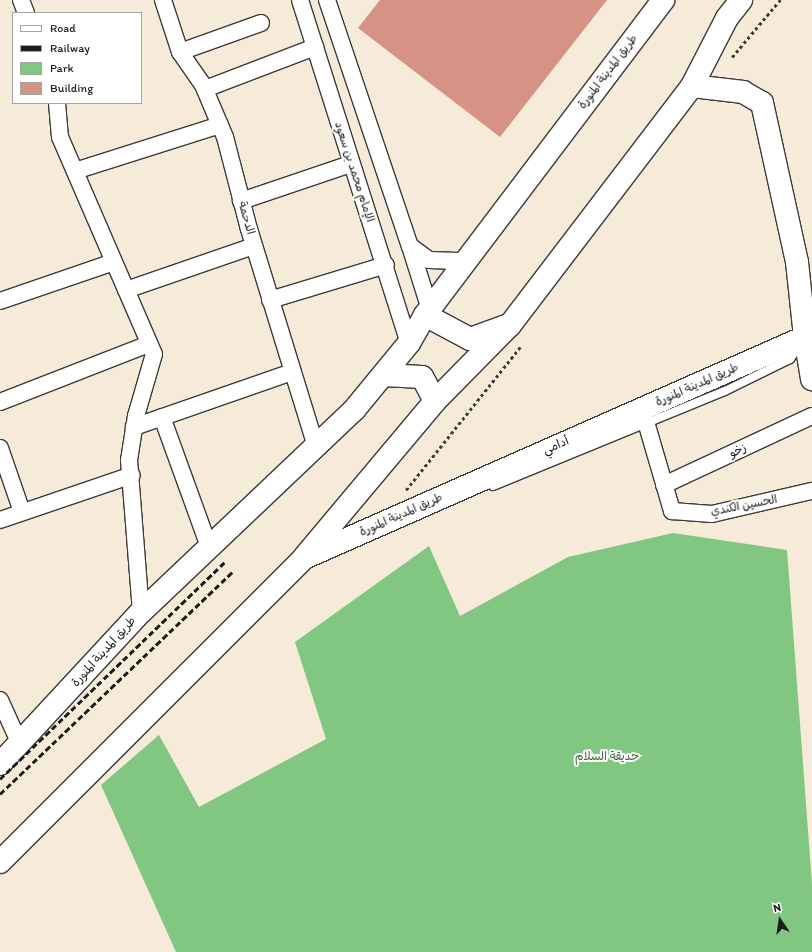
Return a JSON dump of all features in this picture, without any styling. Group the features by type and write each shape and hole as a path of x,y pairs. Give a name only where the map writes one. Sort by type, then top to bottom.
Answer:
{"main road":[{"name":"طريق المدينة المنورة","path":"0,764 141,612 315,443 354,410 409,343 427,313 663,0"},
{"name":"طريق المدينة المنورة","path":"0,862 304,558 435,402 510,325 692,86 727,18 741,0"},
{"path":"692,86 743,92 762,103 797,262 805,337 812,379"},
{"path":"427,313 470,339 510,325"},
{"name":"طريق المدينة المنورة","path":"304,558 805,337"},
{"path":"383,375 422,377 435,402"}],"street":[{"path":"21,0 26,12"},
{"name":"الدحمة","path":"163,0 180,52 205,89 220,125 270,300 315,443"},
{"name":"الإمام محمد بن سعود","path":"300,0 350,164 386,265 409,343"},
{"path":"328,0 410,246 427,313"},
{"path":"180,52 261,23"},
{"path":"205,89 315,47"},
{"path":"57,104 60,137 154,354 134,427 129,460 132,475 141,612"},
{"path":"75,171 220,125"},
{"path":"241,201 350,164"},
{"path":"126,290 254,246"},
{"path":"410,246 429,260 466,261"},
{"path":"0,301 114,262"},
{"path":"270,300 386,265"},
{"path":"0,402 149,344"},
{"path":"134,427 292,372"},
{"name":"زخو","path":"664,485 812,416"},
{"path":"162,417 209,547"},
{"name":"الحسين الكندي","path":"646,422 672,511 712,514 812,491"},
{"path":"0,448 22,512"},
{"path":"0,520 132,475"},
{"path":"0,700 20,744"}],"lane":[{"name":"أدامي","path":"483,491 646,422 725,391 790,359 805,337"},
{"path":"304,558 447,506"}],"path":[{"path":"734,54 780,0"}],"green space":[{"name":"حديقة السلام","path":"673,533 787,550 812,884 812,952 176,952 101,785 159,735 199,807 326,739 295,642 429,546 460,616 568,557"}],"building":[{"path":"380,0 607,0 500,137 358,28"}],"railway":[{"path":"0,779 225,562"},
{"path":"0,794 233,571"}]}
